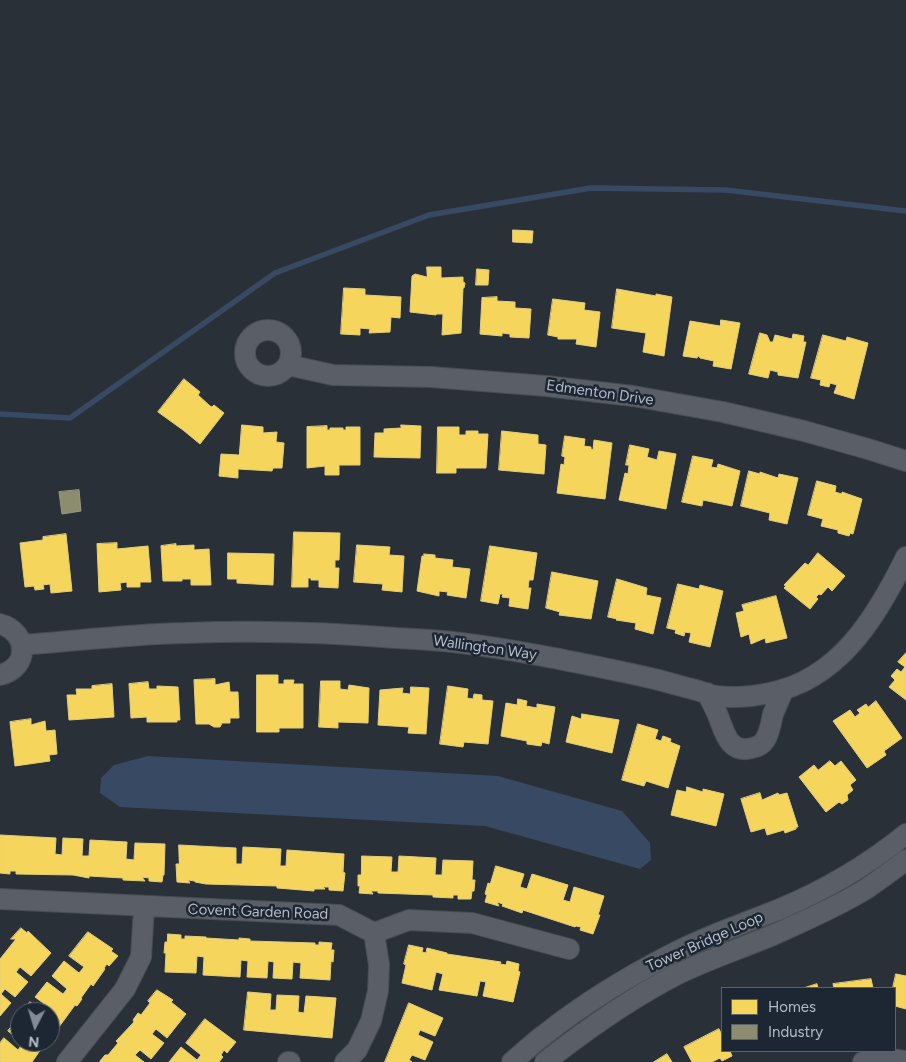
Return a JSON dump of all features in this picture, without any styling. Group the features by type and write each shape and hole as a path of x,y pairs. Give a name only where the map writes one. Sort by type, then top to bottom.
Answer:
{"street":[{"name":"Edmenton Drive","path":"288,365 333,375 441,378 546,386 633,396 723,412 804,431 906,461"},
{"name":"Wallington Way","path":"22,646 183,632 275,631 453,642 533,654 629,673 716,696 742,697 770,693 797,685 820,673 840,657 900,584 906,557"},
{"path":"0,624 14,631 19,637 22,646 22,654 14,669 0,675"},
{"path":"707,693 731,744 749,749 758,747 764,742 784,689"},
{"name":"Tower Bridge Loop","path":"512,1062 550,1030 598,996 672,954 808,896 842,878 906,834"},
{"name":"Tower Bridge Loop","path":"545,1062 601,1020 636,998 678,975 780,932 834,906 864,890 906,860"},
{"name":"Covent Garden Road","path":"0,899 338,915 374,934"},
{"path":"67,1062 125,989 141,957 144,907"},
{"path":"345,1062 357,1050 371,1021 378,991 379,965 374,934 409,920 472,923 569,949"},
{"path":"863,1062 883,1058 906,1061"}],"water":[{"path":"148,756 498,776 622,811 650,843 651,860 640,869 485,826 120,807 100,793 101,778 114,765"}],"building: Homes":[{"path":"513,230 533,231 532,243 513,242"},
{"path":"427,267 441,267 441,278 463,277 463,282 465,283 463,288 461,333 442,335 443,314 410,312 412,276 415,274 427,277"},
{"path":"477,269 489,270 488,285 476,285"},
{"path":"344,288 365,289 365,295 401,297 400,318 391,317 390,332 369,333 370,329 360,328 360,335 341,334"},
{"path":"617,289 672,297 664,356 643,352 646,333 612,328"},
{"path":"497,297 497,301 515,302 515,308 531,309 529,338 510,337 510,334 502,333 502,336 480,334 482,298"},
{"path":"553,299 585,303 584,310 600,312 596,347 576,344 577,339 558,339 558,337 548,335"},
{"path":"721,320 740,323 731,369 713,366 714,361 698,356 697,358 683,356 690,321 720,326"},
{"path":"760,333 767,335 770,342 773,342 775,335 792,339 793,334 804,336 803,342 806,342 798,378 778,375 778,372 770,370 768,378 749,374"},
{"path":"823,335 846,341 847,337 868,343 854,399 834,393 837,385 830,383 829,387 820,385 821,380 811,378"},
{"path":"184,379 200,392 198,395 210,406 214,405 224,413 200,444 158,412"},
{"path":"242,425 263,427 263,433 277,432 276,442 284,443 282,468 273,468 272,471 238,469 238,478 219,476 221,454 239,455"},
{"path":"401,425 421,426 420,458 374,457 375,433 384,433 384,429 401,428"},
{"path":"327,426 327,430 330,430 330,428 343,428 343,430 346,430 346,427 360,427 360,465 339,465 339,475 325,475 325,466 307,468 307,427"},
{"path":"438,427 459,427 459,435 466,435 466,431 478,431 478,434 488,434 486,468 456,468 456,473 437,473"},
{"path":"502,431 538,435 538,444 546,445 544,474 499,470"},
{"path":"565,436 585,439 584,446 591,447 593,450 594,440 612,443 605,499 557,493 561,464 564,465 565,457 562,456"},
{"path":"630,445 649,449 647,457 657,460 659,451 676,454 666,509 619,500 625,473 628,474 629,465 626,465"},
{"path":"693,456 713,460 711,467 717,468 718,464 740,471 732,506 703,500 702,506 682,502"},
{"path":"749,471 760,474 760,472 778,478 779,474 798,478 787,524 769,520 770,513 741,506"},
{"path":"817,481 836,486 835,492 842,494 842,492 862,499 853,534 850,533 849,536 838,533 838,530 821,526 823,519 808,515"},
{"path":"294,532 340,533 339,560 335,560 335,568 339,568 338,588 319,587 319,580 311,580 311,578 308,578 308,587 292,587"},
{"path":"66,534 72,591 51,593 50,584 43,585 44,589 35,590 34,586 25,587 20,543"},
{"path":"117,543 117,549 148,546 151,582 140,582 140,587 127,587 127,582 120,583 121,590 99,592 97,544"},
{"path":"176,544 176,546 194,545 194,550 209,549 211,585 191,585 191,579 163,581 161,546"},
{"path":"357,545 390,547 389,555 404,556 402,592 382,590 383,584 354,582"},
{"path":"490,546 537,553 533,580 529,580 528,588 531,588 528,609 509,606 510,598 502,597 503,594 500,594 498,604 481,601"},
{"path":"228,553 274,554 273,585 237,583 237,579 228,579"},
{"path":"818,553 845,576 832,591 828,587 821,595 819,594 816,597 818,599 810,609 784,588 786,586 784,585 805,563 808,565"},
{"path":"424,554 435,555 435,558 453,560 452,567 470,569 466,598 447,595 448,592 439,591 439,596 417,591 422,556"},
{"path":"552,572 598,581 591,619 559,615 560,612 546,608"},
{"path":"617,579 647,588 646,595 661,598 653,634 635,629 636,623 608,617"},
{"path":"678,584 699,589 700,585 723,591 710,647 689,642 691,633 685,632 684,636 675,633 676,630 667,628"},
{"path":"776,596 787,638 766,643 765,638 751,644 749,634 741,637 736,613 744,611 742,605"},
{"path":"906,653 906,700 889,687 895,680 891,676 897,669 901,672 905,667 898,662"},
{"path":"257,675 278,675 278,684 284,684 284,680 294,680 293,684 303,684 303,728 279,728 279,732 257,732"},
{"path":"215,679 215,685 229,682 230,692 238,692 239,718 230,718 230,723 222,723 220,727 214,727 209,724 196,724 194,680"},
{"path":"321,681 340,681 340,689 348,690 349,685 369,688 368,723 338,722 338,728 319,727"},
{"path":"148,682 149,689 157,689 157,686 178,687 180,720 177,720 177,722 147,722 147,717 131,718 129,684"},
{"path":"112,684 114,717 69,720 67,695 77,695 76,689 92,689 92,686"},
{"path":"448,686 468,689 467,698 473,699 474,694 482,695 482,700 493,701 488,744 464,742 463,747 440,744"},
{"path":"411,687 429,688 426,734 408,733 409,727 378,725 380,690 403,688 402,693 410,694"},
{"path":"518,699 527,701 526,706 537,708 537,704 555,707 549,744 542,742 541,746 527,744 527,741 501,736 506,703 517,705"},
{"path":"876,701 902,738 884,751 886,755 867,768 833,721 850,710 855,717 860,713 857,710 866,704 868,707"},
{"path":"582,714 619,720 612,753 566,742 572,716 581,719"},
{"path":"31,719 31,725 45,721 46,731 55,730 57,754 49,755 50,761 15,766 10,722"},
{"path":"638,724 658,730 655,739 661,741 663,736 671,739 670,742 680,746 668,788 646,781 644,786 622,780"},
{"path":"830,761 835,766 841,761 856,780 850,785 853,790 847,795 848,800 842,804 839,802 826,812 799,777 814,765 818,770"},
{"path":"687,787 703,792 703,789 724,794 716,826 671,815 677,790 686,792"},
{"path":"760,793 762,800 778,793 779,795 787,793 798,827 785,833 784,830 767,835 765,828 751,832 741,799"},
{"path":"0,835 56,838 55,854 62,855 63,838 83,839 82,856 89,856 90,840 127,842 126,859 134,860 135,843 165,844 164,875 162,882 149,881 149,878 142,877 145,881 89,876 89,878 73,875 16,874 16,871 10,871 10,874 0,873"},
{"path":"179,845 236,848 236,864 242,864 243,847 281,849 280,866 286,866 287,850 344,854 343,872 345,873 343,891 329,890 329,887 314,889 314,891 277,888 277,886 206,884 188,880 190,883 177,882 176,864 179,864"},
{"path":"362,856 392,857 391,872 398,872 399,856 436,858 435,875 442,875 443,860 473,861 472,880 475,880 474,891 472,891 471,899 458,899 458,895 453,895 453,898 433,897 433,895 378,893 378,891 371,891 373,894 359,893 358,875 361,875"},
{"path":"496,866 524,874 520,887 527,889 532,874 568,885 563,900 570,902 574,887 604,896 593,934 580,930 581,927 575,927 523,910 522,913 502,906 503,904 497,902 499,906 485,902 488,883 490,884"},
{"path":"21,928 27,933 28,931 51,953 31,976 20,967 16,972 28,982 15,997 5,989 1,994 10,1004 0,1016 0,959 16,939 11,939"},
{"path":"88,932 113,949 111,951 118,956 109,966 107,964 93,986 91,984 77,1006 75,1005 60,1026 60,1002 42,1002 35,997 47,982 63,994 67,989 52,976 64,961 79,973 84,967 69,956"},
{"path":"168,934 181,935 181,939 185,939 185,936 315,943 315,945 319,945 319,942 332,943 331,950 334,950 333,962 331,961 330,980 300,978 301,963 293,962 292,979 273,978 274,962 268,961 267,978 247,977 248,961 241,960 240,977 203,975 204,957 197,956 196,973 165,972 166,953 164,953"},
{"path":"409,945 423,948 422,952 426,953 427,948 447,954 501,962 500,964 506,965 507,961 519,964 518,971 520,972 513,1002 483,996 486,982 480,981 477,996 439,990 443,974 436,972 432,990 402,983"},
{"path":"896,974 906,976 906,1009 896,1006 896,987 893,987"},
{"path":"871,979 873,987 834,987 833,984"},
{"path":"817,984 818,987 807,987"},
{"path":"157,990 173,1000 171,1002 186,1014 167,1038 156,1029 152,1034 164,1043 151,1059 140,1050 135,1055 144,1062 100,1062 118,1043 116,1041 134,1022 133,1020 138,1013 141,1015 150,1003 148,1001"},
{"path":"248,992 271,994 270,1010 276,1010 277,995 299,996 298,1012 304,1013 306,996 336,998 332,1038 244,1030"},
{"path":"409,1003 443,1018 435,1036 420,1030 418,1035 433,1042 425,1060 412,1055 409,1060 412,1062 385,1062"},
{"path":"205,1019 236,1042 227,1053 224,1050 221,1055 223,1057 219,1062 169,1062 181,1047 197,1060 201,1055 186,1043"},
{"path":"719,1029 721,1033 721,1052 730,1052 732,1056 722,1061 720,1058 712,1062 692,1062 684,1047"},
{"path":"4,1038 10,1043 10,1052 39,1052 32,1062 0,1062 0,1043"},
{"path":"667,1054 672,1062 654,1062"}],"building: Industry":[{"path":"79,490 81,511 62,514 59,492"}],"waterway":[{"path":"0,414 70,418 275,273 429,215 591,188 726,190 906,211"}]}
